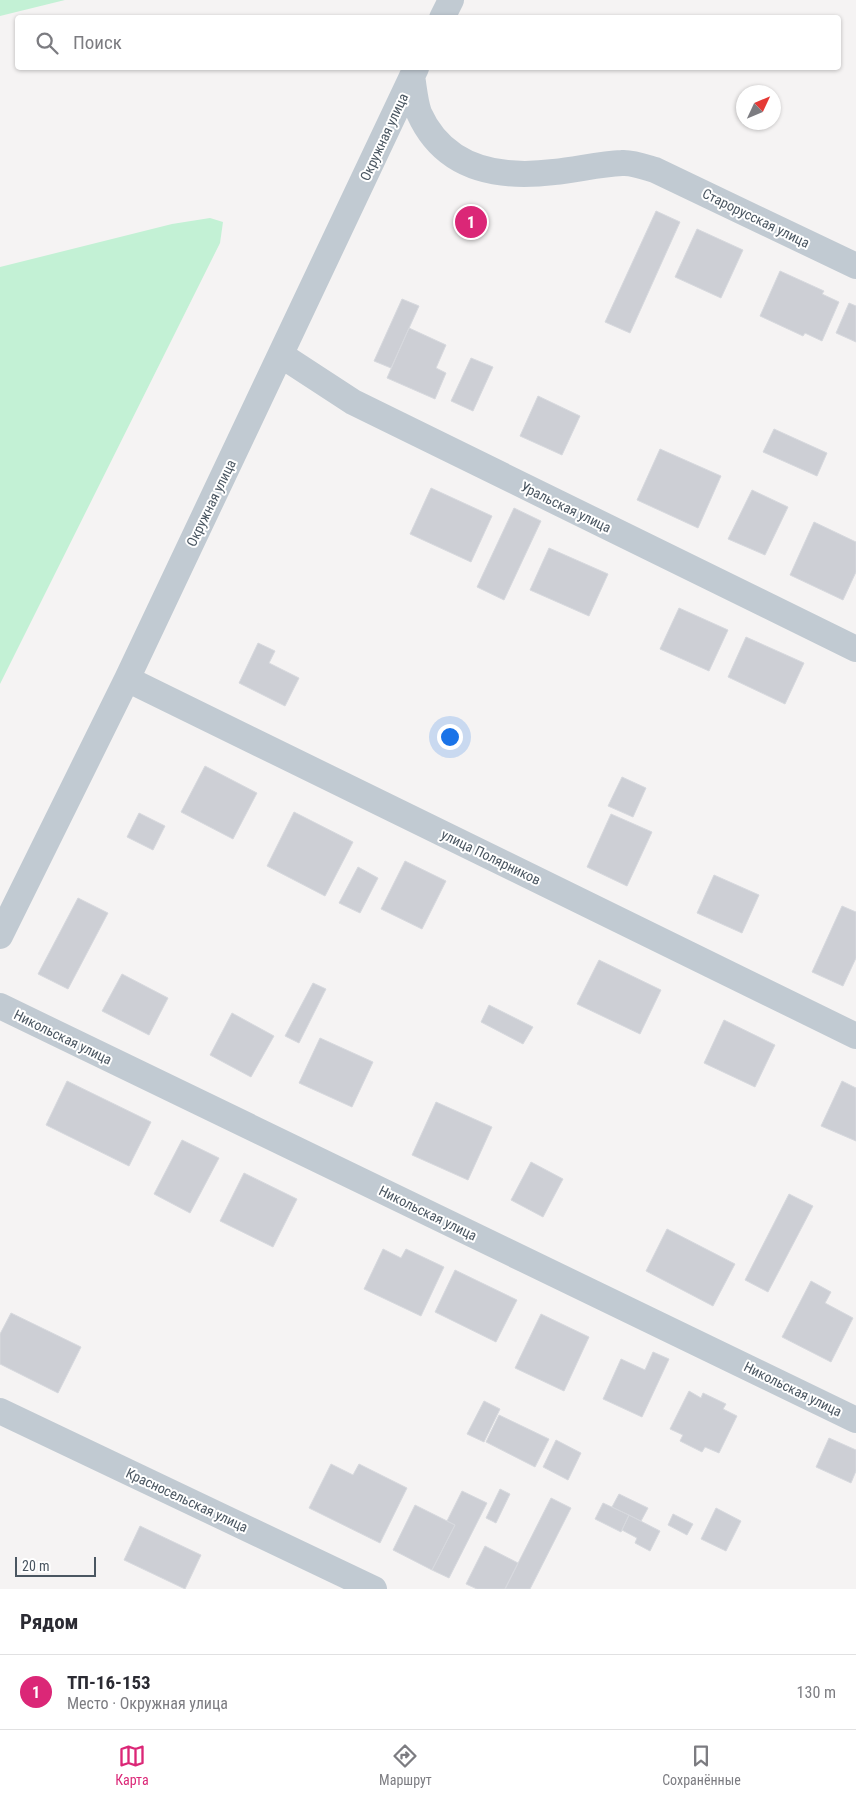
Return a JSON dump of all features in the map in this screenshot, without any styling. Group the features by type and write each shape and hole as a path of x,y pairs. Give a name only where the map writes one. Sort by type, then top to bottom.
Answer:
{"street":[{"path":"444,15 451,0"},
{"name":"Старорусская улица","path":"414,72 418,112 434,139 454,157 480,169 508,173 551,173 623,162 655,170 856,266"},
{"name":"Окружная улица","path":"0,936 127,678 414,72"},
{"name":"Уральская улица","path":"281,356 353,402 856,649"},
{"name":"улица Полярников","path":"127,678 856,1036"},
{"name":"Никольская улица","path":"0,1006 856,1420"},
{"name":"Красносельская улица","path":"0,1411 374,1589"}],"green space":[{"path":"0,0 65,0 0,16"},
{"path":"210,218 223,222 220,243 0,684 0,267 172,224"}],"building":[{"path":"467,207 485,216 475,237 458,228"},
{"path":"656,211 680,222 630,333 605,322"},
{"path":"697,229 743,250 721,298 675,277"},
{"path":"780,271 824,291 822,294 839,302 822,341 805,333 803,336 760,316"},
{"path":"402,299 419,306 391,368 374,361"},
{"path":"849,303 856,306 856,342 836,333"},
{"path":"409,328 446,345 436,368 446,373 435,399 387,378"},
{"path":"471,358 493,367 473,411 451,401"},
{"path":"538,396 580,416 562,455 520,436"},
{"path":"774,429 827,453 817,476 763,452"},
{"path":"660,449 721,476 698,528 637,500"},
{"path":"431,488 492,516 471,562 410,534"},
{"path":"752,490 788,507 765,555 728,539"},
{"path":"514,508 541,521 504,600 477,587"},
{"path":"814,522 856,542 856,572 843,600 790,575"},
{"path":"549,548 608,574 589,616 530,590"},
{"path":"679,608 728,630 709,671 660,649"},
{"path":"746,637 804,663 785,704 728,677"},
{"path":"258,643 275,651 269,663 299,678 285,706 239,683"},
{"path":"205,766 257,793 233,839 181,812"},
{"path":"622,777 646,788 633,817 608,806"},
{"path":"294,812 353,842 325,896 267,866"},
{"path":"139,813 165,826 153,850 127,837"},
{"path":"611,814 652,832 627,886 587,867"},
{"path":"405,861 446,881 422,929 381,909"},
{"path":"358,867 378,878 360,913 339,903"},
{"path":"714,875 759,895 742,933 697,913"},
{"path":"78,898 108,913 68,989 38,974"},
{"path":"842,906 856,912 856,958 843,986 812,972"},
{"path":"599,960 661,990 640,1034 577,1004"},
{"path":"122,974 168,998 149,1035 102,1011"},
{"path":"313,983 326,989 299,1043 285,1036"},
{"path":"489,1005 533,1027 523,1044 481,1022"},
{"path":"232,1013 274,1036 251,1077 210,1055"},
{"path":"724,1020 775,1045 755,1087 704,1063"},
{"path":"320,1038 373,1062 352,1107 299,1083"},
{"path":"67,1081 151,1122 129,1166 46,1125"},
{"path":"842,1081 856,1088 856,1141 821,1126"},
{"path":"436,1102 492,1127 468,1180 412,1155"},
{"path":"182,1140 219,1158 190,1213 154,1194"},
{"path":"531,1162 563,1179 543,1217 511,1200"},
{"path":"244,1173 297,1199 273,1247 220,1221"},
{"path":"789,1194 813,1206 768,1292 745,1280"},
{"path":"667,1229 735,1264 713,1306 646,1271"},
{"path":"383,1249 401,1258 406,1249 444,1267 421,1316 364,1289"},
{"path":"455,1270 517,1300 496,1342 435,1312"},
{"path":"811,1281 831,1292 825,1303 853,1318 831,1362 782,1337"},
{"path":"11,1313 81,1347 58,1393 0,1364 0,1334"},
{"path":"541,1314 589,1337 564,1391 515,1368"},
{"path":"653,1352 669,1359 642,1417 603,1399 621,1359 645,1370"},
{"path":"689,1391 701,1398 703,1393 726,1404 723,1409 737,1416 719,1453 705,1447 702,1452 680,1441 683,1435 670,1429"},
{"path":"484,1401 500,1409 484,1442 467,1434"},
{"path":"499,1415 549,1439 535,1467 486,1442"},
{"path":"829,1438 856,1450 856,1471 851,1483 816,1467"},
{"path":"556,1440 581,1453 568,1480 543,1467"},
{"path":"331,1464 353,1475 359,1464 407,1488 380,1543 309,1508"},
{"path":"500,1489 510,1494 496,1523 486,1518"},
{"path":"462,1491 487,1503 449,1578 432,1570 455,1525 447,1521"},
{"path":"619,1494 648,1508 641,1521 612,1507"},
{"path":"551,1498 571,1508 530,1589 505,1589"},
{"path":"603,1503 629,1515 621,1532 595,1519"},
{"path":"415,1505 455,1525 432,1570 393,1550"},
{"path":"716,1508 741,1521 726,1551 701,1539"},
{"path":"673,1514 693,1524 687,1535 668,1525"},
{"path":"629,1515 660,1531 650,1551 635,1543 637,1538 622,1530"},
{"path":"140,1526 201,1555 185,1589 124,1560"},
{"path":"485,1546 518,1563 505,1589 477,1589 466,1584"}],"place":[{"name":"ТП-16-153","path":"471,222"}]}
